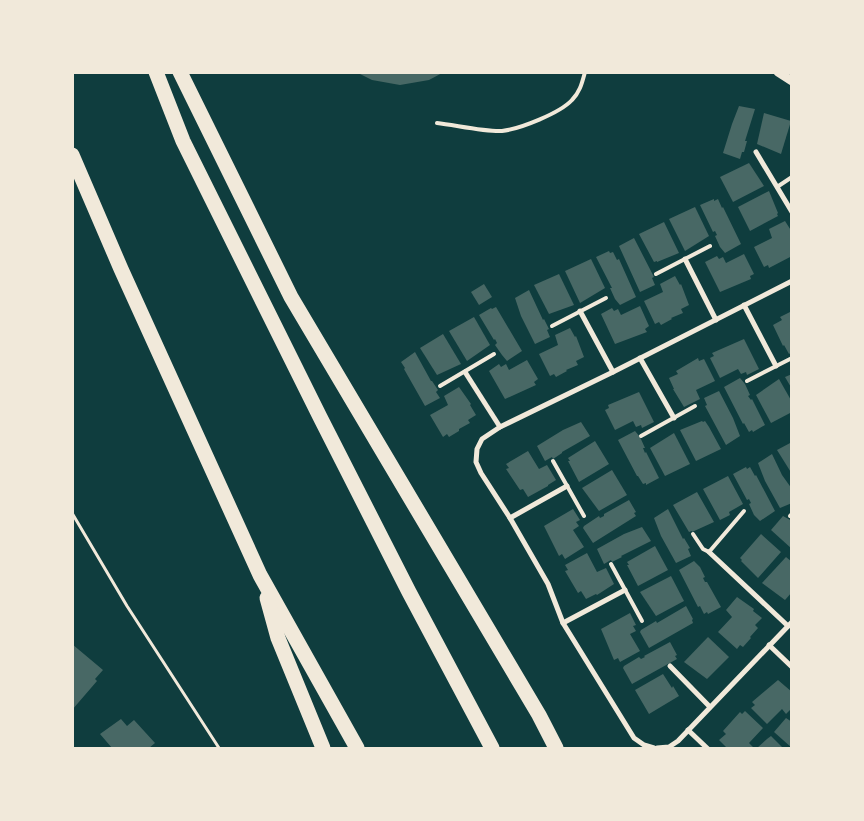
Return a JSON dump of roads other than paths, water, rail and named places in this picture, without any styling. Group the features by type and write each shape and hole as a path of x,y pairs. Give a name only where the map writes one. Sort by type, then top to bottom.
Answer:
{"highway":[{"path":"156,72 183,141 320,417 409,592 492,748"},
{"path":"180,72 291,296 539,716 556,748"},
{"path":"72,155 125,278 260,575 358,748"},
{"path":"260,575 278,638 323,748"}],"street":[{"path":"778,72 792,81"},
{"path":"756,152 792,212"},
{"path":"685,259 716,320"},
{"path":"709,552 790,624 678,741 669,747 656,748 644,745 634,738 563,623 548,584 510,518 481,473 476,462 477,449 482,439 500,427 792,281"},
{"path":"744,305 776,366"},
{"path":"580,311 612,372"},
{"path":"640,358 674,418"},
{"path":"464,372 500,427"},
{"path":"510,518 567,486"},
{"path":"563,623 625,590"},
{"path":"769,645 792,667"},
{"path":"670,666 710,707"},
{"path":"688,730 707,748"}],"lane":[{"path":"437,123 501,131 526,125 551,114 572,101 581,87 585,72"},
{"path":"777,187 792,177"},
{"path":"656,274 710,246"},
{"path":"552,326 606,298"},
{"path":"440,386 494,354"},
{"path":"747,382 792,358"},
{"path":"641,436 695,406"},
{"path":"553,461 584,516"},
{"path":"693,534 703,549 709,552 744,511"},
{"path":"611,564 642,621"}]}
